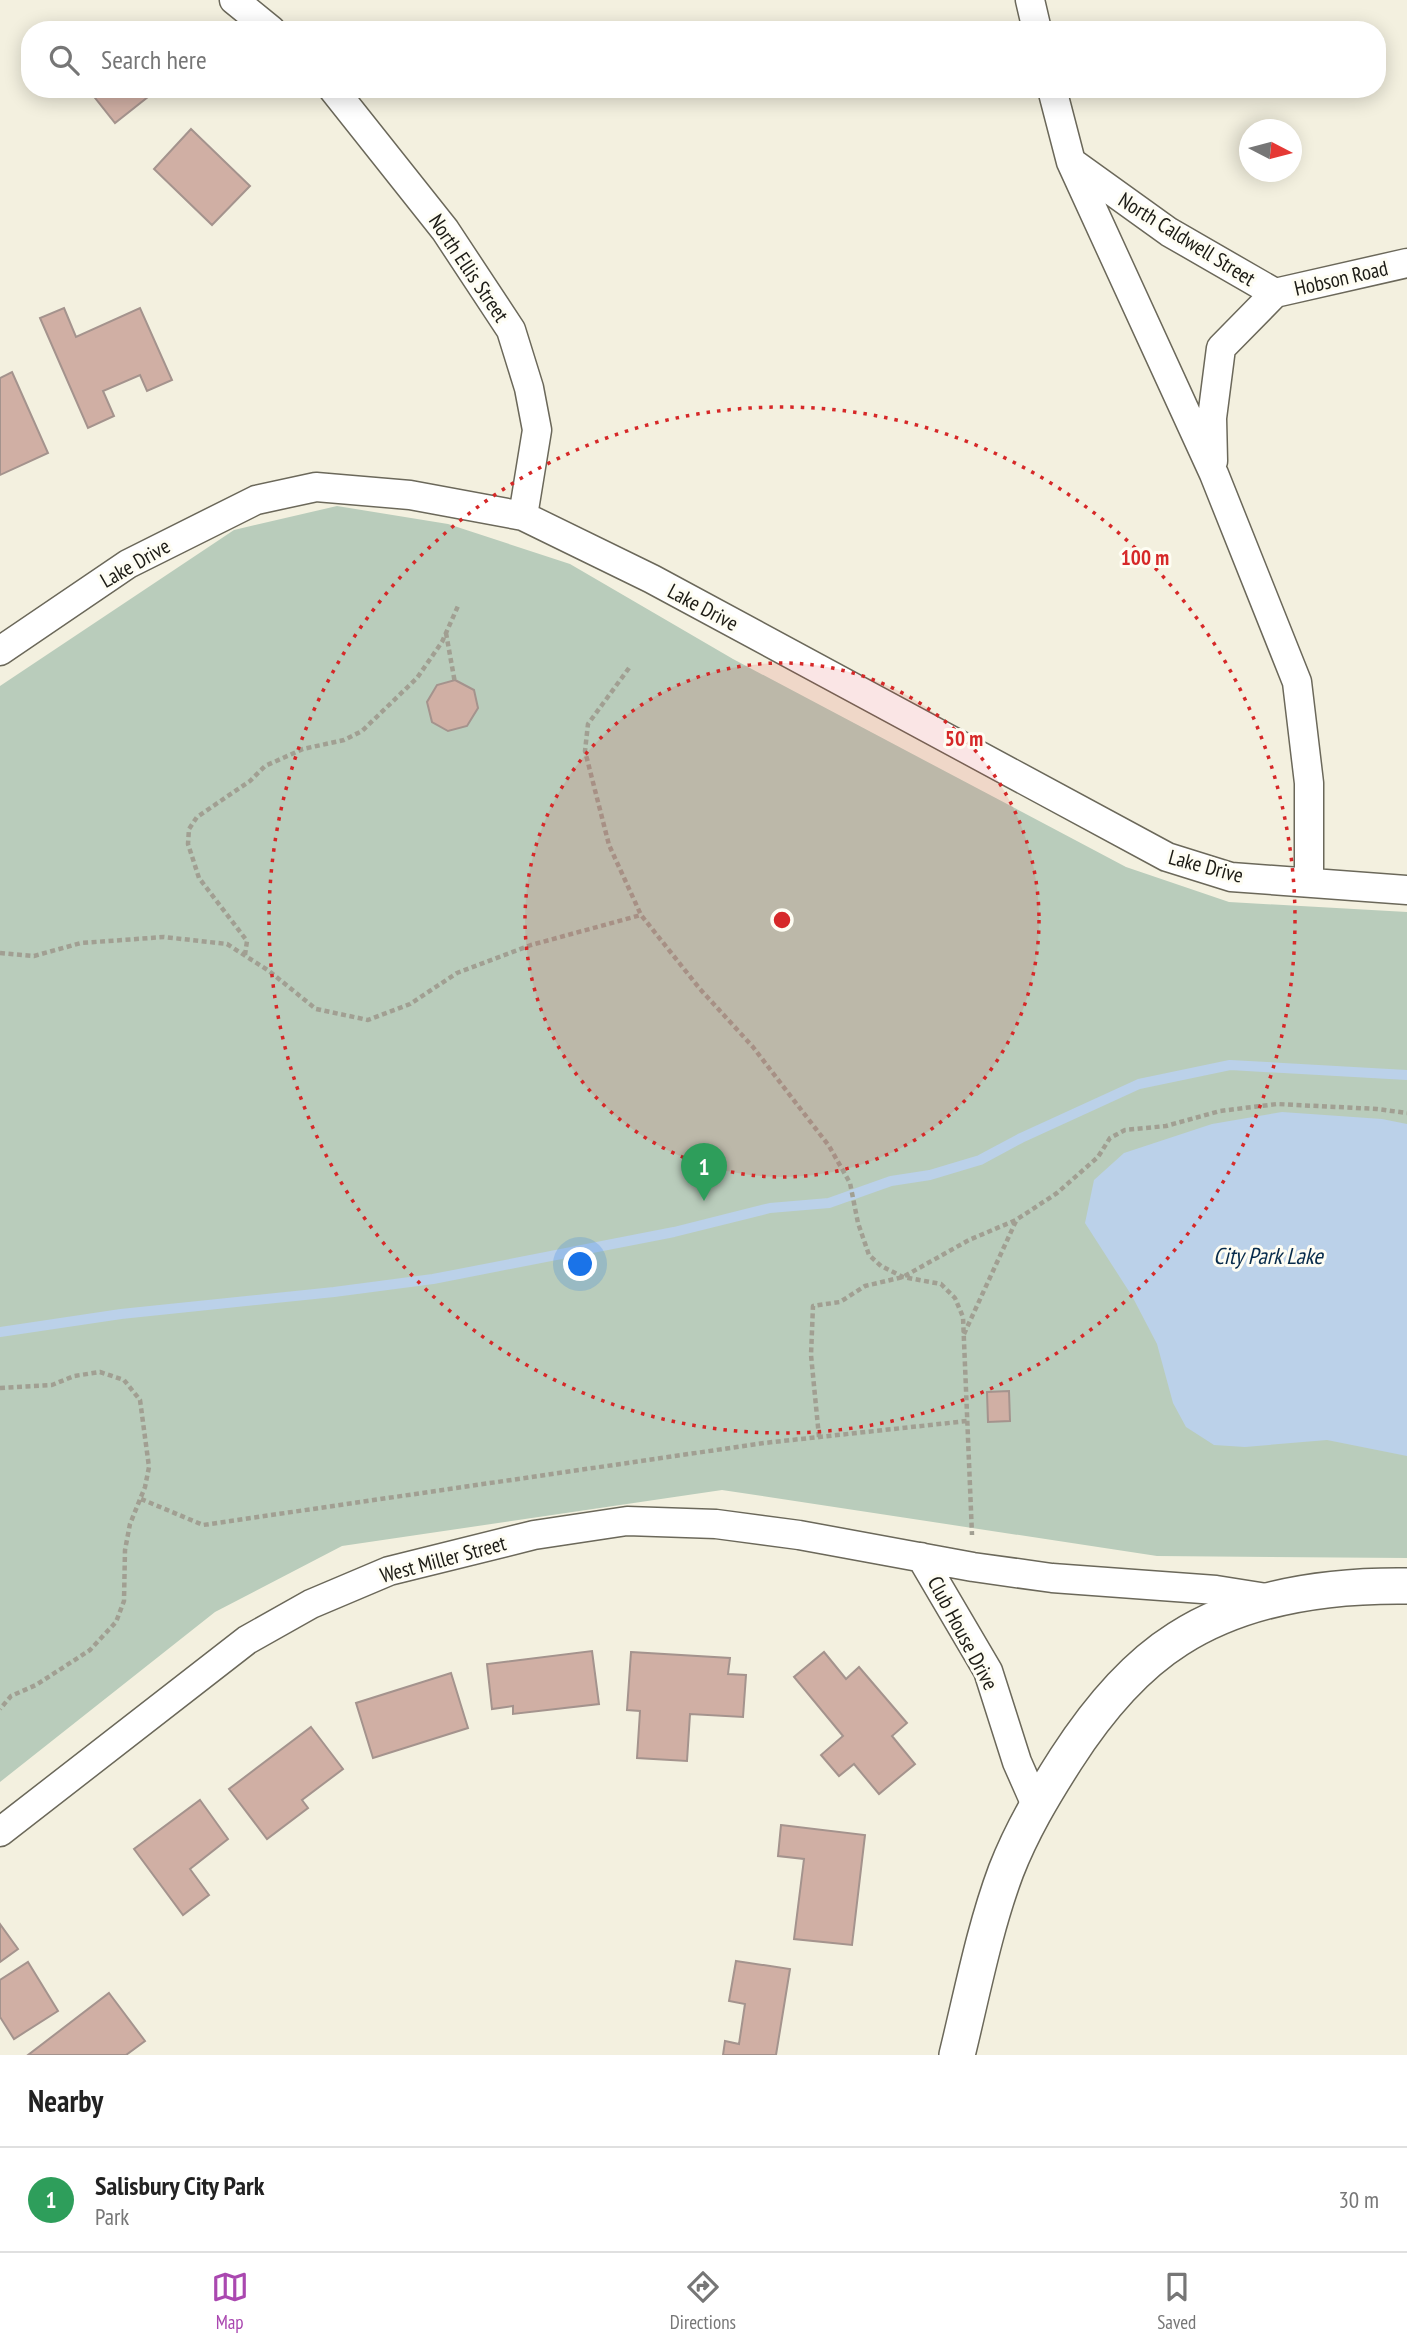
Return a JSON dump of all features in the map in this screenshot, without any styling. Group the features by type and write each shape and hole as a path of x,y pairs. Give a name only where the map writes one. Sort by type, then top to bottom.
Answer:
{"street":[{"path":"234,0 260,21"},
{"path":"1030,0 1035,21"},
{"name":"North Ellis Street","path":"340,98 445,230 511,330 537,430 523,516"},
{"name":"North Caldwell Street","path":"1054,98 1071,162 1214,474 1297,682 1308,783 1309,882"},
{"name":"North Caldwell Street","path":"1071,162 1169,232 1275,293 1221,348 1212,418 1214,474"},
{"name":"Hobson Road","path":"1275,293 1407,263"},
{"name":"Lake Drive","path":"0,650 128,564 256,500 316,487 410,495 523,516 652,579 1167,857 1231,877 1407,890"},
{"name":"West Miller Street","path":"0,1832 247,1640 311,1604 389,1571 534,1535 626,1521 716,1524 799,1535 921,1557"},
{"name":"Club House Drive","path":"921,1557 1052,1578 1216,1590 1273,1599 1341,1587 1407,1586"},
{"name":"Club House Drive","path":"921,1557 988,1671 1017,1762 1036,1805"},
{"path":"957,2055 993,1910 1006,1871 1036,1805 1083,1732 1113,1696 1147,1663 1178,1639 1221,1617 1273,1599"}],"path":[{"path":"246,956 247,941 199,878 188,844 189,829 197,817 250,781 265,766 303,749 344,740 362,731 417,678 442,642 458,606"},
{"path":"446,633 455,682"},
{"path":"629,668 588,724 586,751 609,845 641,915 700,989 753,1047 829,1146 850,1183 858,1223 869,1255 881,1266 903,1278 941,1284 955,1298 962,1317 973,1567"},
{"path":"0,953 34,956 81,943 164,937 227,944 268,971 316,1009 368,1020 410,1004 457,974 518,950 641,915"},
{"path":"819,1437 811,1355 813,1306 840,1302 865,1286 903,1278 969,1240 1016,1220 1057,1193 1098,1157 1110,1138 1125,1130 1167,1126 1220,1111 1277,1104 1407,1113"},
{"path":"963,1337 1016,1220"},
{"path":"0,1388 52,1385 74,1376 100,1372 124,1380 140,1400 149,1467 141,1499 130,1524 125,1550 124,1601 116,1622 90,1650 36,1685 11,1696 0,1709"},
{"path":"141,1499 203,1525 764,1443 967,1421"}],"green space":[{"path":"337,506 448,524 570,564 733,659 1126,867 1229,902 1407,912 1407,1558 1157,1556 722,1490 342,1546 215,1612 0,1782 0,686 234,530"}],"water":[{"name":"City Park Lake","path":"1282,1112 1382,1119 1407,1124 1407,1456 1327,1440 1245,1447 1214,1445 1186,1427 1173,1403 1157,1344 1132,1296 1085,1223 1094,1180 1124,1153 1212,1124"}],"building":[{"path":"95,98 147,98 115,123"},
{"path":"191,129 250,186 212,225 154,169"},
{"path":"64,308 76,337 140,308 172,380 147,391 140,375 103,391 114,416 88,428 40,318"},
{"path":"12,372 48,453 0,475 0,378"},
{"path":"455,680 474,690 478,708 467,726 448,731 432,722 427,702 437,685"},
{"path":"1009,1391 1010,1421 988,1422 987,1392"},
{"path":"592,1651 599,1704 513,1714 513,1706 492,1709 487,1664"},
{"path":"631,1652 730,1658 728,1674 746,1675 743,1717 690,1714 687,1761 637,1758 640,1711 627,1710"},
{"path":"824,1652 846,1679 859,1667 907,1723 892,1736 915,1764 879,1794 854,1764 839,1776 821,1755 843,1736 794,1677"},
{"path":"451,1673 468,1728 373,1758 356,1703"},
{"path":"311,1727 343,1769 302,1800 308,1808 267,1839 229,1789"},
{"path":"200,1800 228,1839 190,1869 209,1895 183,1915 134,1849"},
{"path":"781,1825 865,1835 852,1945 794,1939 804,1859 778,1856"},
{"path":"0,1924 18,1949 0,1962"},
{"path":"736,1961 790,1969 776,2055 723,2055 725,2041 739,2044 745,2004 729,2001"},
{"path":"28,1962 58,2011 14,2039 0,2017 0,1980"},
{"path":"109,1993 145,2041 126,2055 28,2055"}],"waterway":[{"path":"0,1332 121,1314 433,1279 674,1232 770,1208 829,1203 891,1181 930,1175 980,1160 1021,1138 1139,1084 1230,1065 1407,1075"}],"place":[{"name":"Salisbury City Park","path":"704,1201"}]}
